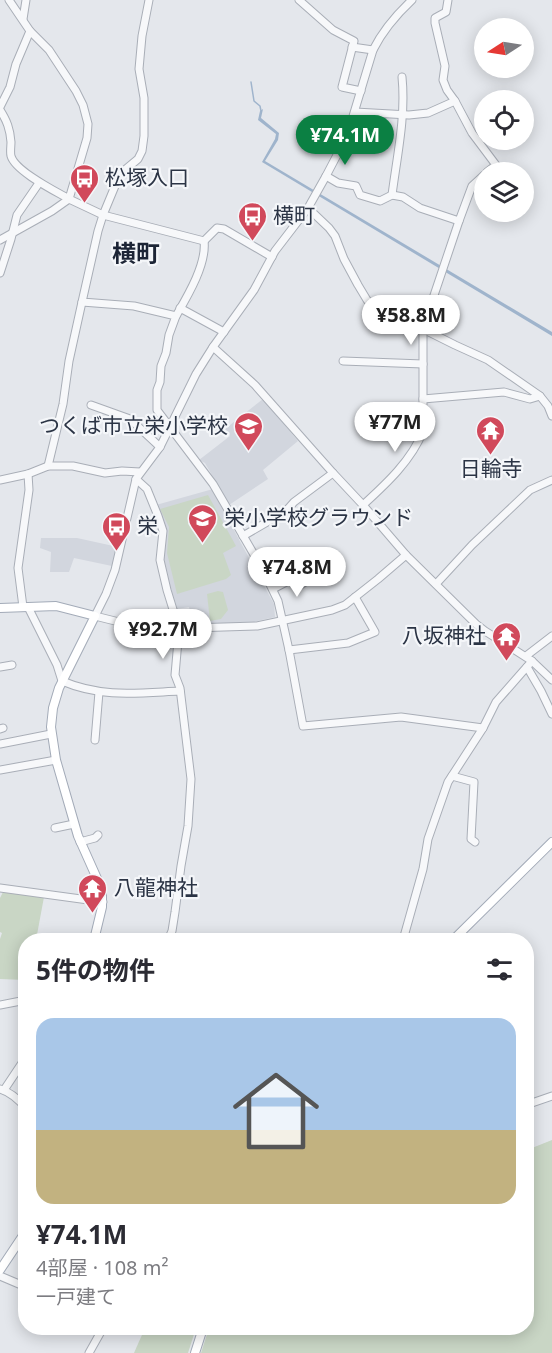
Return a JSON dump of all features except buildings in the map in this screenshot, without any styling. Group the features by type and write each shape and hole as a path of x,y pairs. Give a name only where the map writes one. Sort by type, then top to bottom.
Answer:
{"main road":[{"path":"0,608 56,606 95,616 62,681 53,708 51,734 74,824 99,883 103,902 96,933"},
{"path":"460,933 552,842"},
{"path":"0,1270 18,1243"},
{"path":"195,1353 201,1335"}],"street":[{"path":"1,239 69,199 87,138 88,124 76,91 49,50 30,31 9,0"},
{"path":"23,19 26,0"},
{"path":"48,466 98,231 120,174 138,159 142,151 144,98 139,69 149,0"},
{"path":"299,0 333,30 354,41 342,87 361,91"},
{"path":"406,555 345,605 283,621 257,626 159,629 139,627 95,616 115,570 138,476 160,447 196,374 213,347 254,290 272,257 308,208 347,136 378,40 394,18 412,0"},
{"path":"448,0 446,12 435,18 444,66 443,80 472,133 494,162"},
{"path":"30,31 0,108 10,132 11,158 39,183 103,215 204,242"},
{"path":"352,47 373,50"},
{"path":"392,195 404,94 402,77"},
{"path":"355,112 409,115 428,112 455,101"},
{"path":"326,176 338,183 356,186 360,195 380,201 392,195 403,197 420,208 459,221"},
{"path":"0,273 17,215 39,183"},
{"path":"363,505 390,479 418,443 423,431 423,328 459,221 474,184"},
{"path":"308,208 335,236 358,285 379,314 423,328 427,332 488,360 540,396 552,416"},
{"path":"272,257 224,229 217,228 204,242 200,268 176,316 169,336 157,390 157,410 213,484 273,589 283,621 303,726 401,717 483,728"},
{"path":"82,302 134,306 176,316"},
{"path":"180,308 224,332"},
{"path":"213,347 255,385 406,555 485,631 526,656 552,714"},
{"path":"343,361 423,364"},
{"path":"423,399 504,392 530,399 540,396"},
{"path":"91,405 130,419 160,447"},
{"path":"0,480 28,474 48,466 73,466 105,472 122,471 138,476 147,489 158,516 163,531 160,560 179,629 175,675 180,691 190,779 188,826 170,933"},
{"path":"243,536 286,512 294,502 333,473"},
{"path":"28,474 29,490 18,568 26,607 57,665 62,681 78,688 120,694 180,691"},
{"path":"436,584 472,545 530,490 552,480"},
{"path":"273,589 294,578 299,586 308,580"},
{"path":"289,650 348,643 375,632 356,597"},
{"path":"526,656 552,636"},
{"path":"404,933 423,869 428,839 445,790 496,702 530,664"},
{"path":"530,664 552,680"},
{"path":"0,667 12,665"},
{"path":"95,740 99,692"},
{"path":"0,744 51,734"},
{"path":"0,770 56,760"},
{"path":"452,776 474,782 471,839 475,842"},
{"path":"55,828 74,824"},
{"path":"80,842 98,835"},
{"path":"0,888 103,902"},
{"path":"0,1005 18,1002"},
{"path":"18,1068 2,1089 18,1099"},
{"path":"534,1102 552,1096"},
{"path":"0,1276 18,1284"},
{"path":"89,1353 100,1335"}],"shaded area":[{"name":"つくば市立栄小学校","path":"263,399 298,441 263,470 268,479 229,505 205,463 199,460 230,436 225,429"},
{"name":"栄小学校グラウンド","path":"213,489 274,604 275,617 249,623 193,625 189,607 177,609 163,555 163,522 156,505"},
{"path":"41,538 77,538 118,547 112,566 74,558 69,572 50,572 51,552 40,548"}],"green space":[{"name":"栄小学校グラウンド","path":"208,495 236,546 223,553 231,575 226,579 177,594 167,553 169,527 160,509"},
{"path":"223,592 228,610 221,619 210,621 207,594"},
{"path":"3,892 44,897 37,933 18,933 18,980 0,979 2,933 0,932 0,898"},
{"path":"552,1140 552,1353 201,1353 207,1335 534,1335 534,1147"},
{"path":"142,1335 194,1335 188,1353 134,1353"}],"water":[{"path":"263,109 261,118 279,133 278,140 265,161 552,332 552,336 262,162 276,134 258,120 260,111"}],"waterway":[{"path":"251,82 254,101 260,106 261,111"}],"place":[{"name":"松塚入口","path":"84,204"},
{"name":"横町","path":"252,242"},
{"name":"つくば市立栄小学校","path":"249,452"},
{"name":"日輪寺","path":"491,456"},
{"name":"栄小学校グラウンド","path":"203,544"},
{"name":"栄","path":"116,552"},
{"name":"八坂神社","path":"507,662"},
{"name":"八龍神社","path":"93,914"}],"district":[{"name":"横町","path":"136,254"}]}
